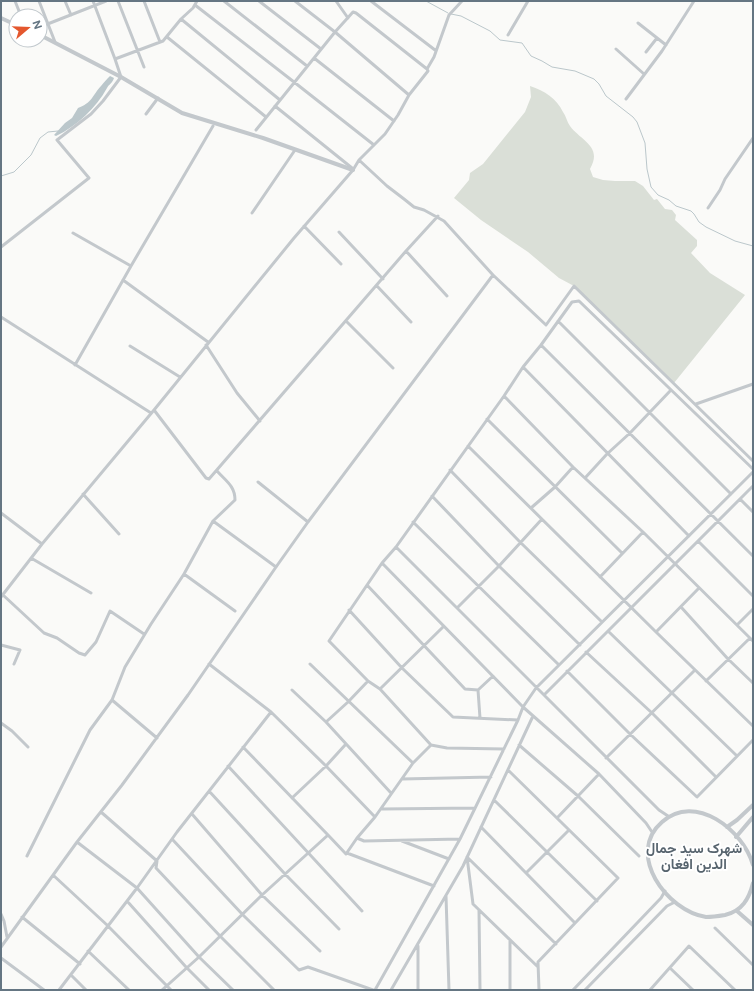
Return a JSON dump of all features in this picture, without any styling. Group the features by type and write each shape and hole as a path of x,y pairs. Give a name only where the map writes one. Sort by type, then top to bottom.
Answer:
{"street":[{"path":"65,1 71,15"},
{"path":"93,1 116,59 121,77"},
{"path":"55,42 48,24 106,1"},
{"path":"118,1 144,67"},
{"path":"144,1 160,42"},
{"path":"116,59 160,42 167,37 197,1"},
{"path":"224,1 307,66"},
{"path":"259,1 321,49"},
{"path":"295,1 335,32 409,95"},
{"path":"336,1 348,18"},
{"path":"371,1 435,50"},
{"path":"144,634 110,611 96,642 85,655 79,653 57,638 44,633 2,596 42,544 153,411 207,343 304,226 353,170 359,160 385,134 409,95 428,71 427,69 434,57 435,50 449,16 462,1"},
{"path":"508,35 528,1"},
{"path":"626,99 666,45 694,1"},
{"path":"195,5 374,145"},
{"path":"256,130 307,66 353,12 427,69"},
{"path":"181,19 280,100"},
{"path":"638,23 666,45"},
{"path":"167,37 266,117"},
{"path":"646,52 657,38"},
{"path":"48,39 121,77 182,113 264,138 353,170"},
{"path":"616,49 644,74"},
{"path":"314,58 394,121"},
{"path":"1,247 89,178 56,140 91,114 121,77"},
{"path":"146,114 158,98"},
{"path":"275,106 353,170"},
{"path":"75,365 213,126"},
{"path":"708,208 720,190 725,179 753,138"},
{"path":"252,213 295,150"},
{"path":"359,160 387,186 414,207 438,216 493,275 546,325 574,286 753,460"},
{"path":"1,317 75,365 153,411 206,478 209,479 438,216"},
{"path":"304,226 340,264"},
{"path":"339,232 383,279"},
{"path":"73,233 131,266"},
{"path":"406,252 447,296"},
{"path":"1,947 77,842 157,738 308,522 493,275"},
{"path":"123,280 207,343 237,393 260,421"},
{"path":"377,286 412,322"},
{"path":"172,839 243,915 299,970 308,968 374,990 460,839 491,777 518,720 523,707 536,688 753,471 579,300 572,302 523,367 488,419 396,547 382,563 329,641 368,681 380,689 431,745 447,748 504,749"},
{"path":"346,321 393,368"},
{"path":"558,321 731,494"},
{"path":"541,345 753,556"},
{"path":"130,346 180,377"},
{"path":"523,367 689,536"},
{"path":"696,404 753,384"},
{"path":"585,478 607,454 630,434 671,390"},
{"path":"504,396 573,467 643,532 753,641"},
{"path":"488,419 622,554"},
{"path":"468,446 631,608 753,726"},
{"path":"531,508 555,487 573,467"},
{"path":"450,470 520,542 602,622"},
{"path":"27,856 90,730 112,700 125,667 144,634 184,574 213,521 235,500 235,492 232,487 217,471"},
{"path":"258,482 308,522"},
{"path":"544,695 753,486"},
{"path":"83,494 119,534"},
{"path":"432,496 499,566 580,644"},
{"path":"740,499 753,512"},
{"path":"1,513 42,544"},
{"path":"457,608 499,566 542,519"},
{"path":"213,521 276,567"},
{"path":"413,522 559,666"},
{"path":"600,576 643,532"},
{"path":"698,541 753,596"},
{"path":"396,547 606,758 659,810 668,816"},
{"path":"31,558 92,593"},
{"path":"382,563 523,707 599,774 646,823 652,832"},
{"path":"184,574 235,611"},
{"path":"367,585 464,689 478,690 493,676"},
{"path":"656,632 699,588"},
{"path":"681,607 728,659 753,683"},
{"path":"737,625 753,609"},
{"path":"349,610 402,668 453,717 518,720"},
{"path":"380,689 443,627"},
{"path":"608,631 738,756"},
{"path":"706,681 750,638"},
{"path":"1,645 20,650 14,664"},
{"path":"586,652 652,713 716,777"},
{"path":"209,664 271,712 375,817"},
{"path":"310,664 348,702 414,763"},
{"path":"606,758 695,670"},
{"path":"567,671 630,734 697,797 753,740"},
{"path":"326,722 368,681"},
{"path":"292,690 326,722 391,793"},
{"path":"478,690 480,718"},
{"path":"112,700 157,738"},
{"path":"59,990 80,964 107,925 137,888 172,839 271,712"},
{"path":"392,990 467,857 533,716"},
{"path":"1,723 12,731 28,747"},
{"path":"292,798 326,766 346,744"},
{"path":"347,853 357,838 382,809 391,793 414,763 431,745"},
{"path":"519,745 578,796 639,856"},
{"path":"243,747 346,854 347,853 434,886"},
{"path":"228,766 362,911"},
{"path":"508,770 618,878 538,962 539,990"},
{"path":"557,818 599,774"},
{"path":"402,779 491,777"},
{"path":"209,791 285,874 339,929"},
{"path":"494,800 597,901"},
{"path":"727,827 753,805"},
{"path":"382,809 475,808"},
{"path":"753,865 751,857 727,827 715,818 702,812 692,811 668,816 652,832 648,851 649,865 654,877 664,891 676,902 689,910 707,917 737,911 752,897 753,883"},
{"path":"101,812 156,861 156,868 220,936 274,990"},
{"path":"192,814 262,895 320,951"},
{"path":"736,837 753,817"},
{"path":"481,827 576,923"},
{"path":"526,873 569,830"},
{"path":"162,990 328,835"},
{"path":"357,838 364,841 460,839"},
{"path":"400,840 449,859"},
{"path":"77,842 137,888 199,957 233,990"},
{"path":"467,857 473,904 538,968"},
{"path":"467,857 556,944"},
{"path":"53,875 107,925 171,990"},
{"path":"572,990 661,898 664,891"},
{"path":"446,894 449,990"},
{"path":"127,901 186,967 209,990"},
{"path":"585,990 667,906 676,902"},
{"path":"479,910 480,990"},
{"path":"737,911 753,925"},
{"path":"1,914 7,938"},
{"path":"22,917 80,964"},
{"path":"714,928 753,965"},
{"path":"510,940 510,990"},
{"path":"418,945 418,990"},
{"path":"650,990 689,946 735,990"},
{"path":"88,951 129,990"},
{"path":"1,958 44,990"},
{"path":"670,968 693,990"},
{"path":"71,975 86,990"}],"shaded area":[{"path":"110,76 114,78 113,80 92,109 64,132 56,136 54,135 72,118 78,108 89,101"},
{"path":"530,86 540,90 553,99 560,107 570,126 589,144 594,155 590,169 593,177 603,180 635,181 643,186 654,200 657,199 665,209 672,210 676,215 675,220 697,240 697,246 691,253 710,273 745,295 674,383 574,286 559,278 528,252 481,220 454,198 469,180 470,173 483,164 525,112 531,97"}],"waterway":[{"path":"426,1 448,13"},
{"path":"451,14 461,16 490,31 500,40 522,43 531,56 552,67 575,71 594,79 599,84 606,96 633,117 637,122 645,143 647,169 651,187 658,195 669,200 676,206 691,211 699,222 706,227 735,241 753,246"},
{"path":"1,176 14,172 31,155 40,138 48,132 58,131"}],"district":[{"name":"شهرک سید جمال الدین افغان","path":"694,856"}]}
